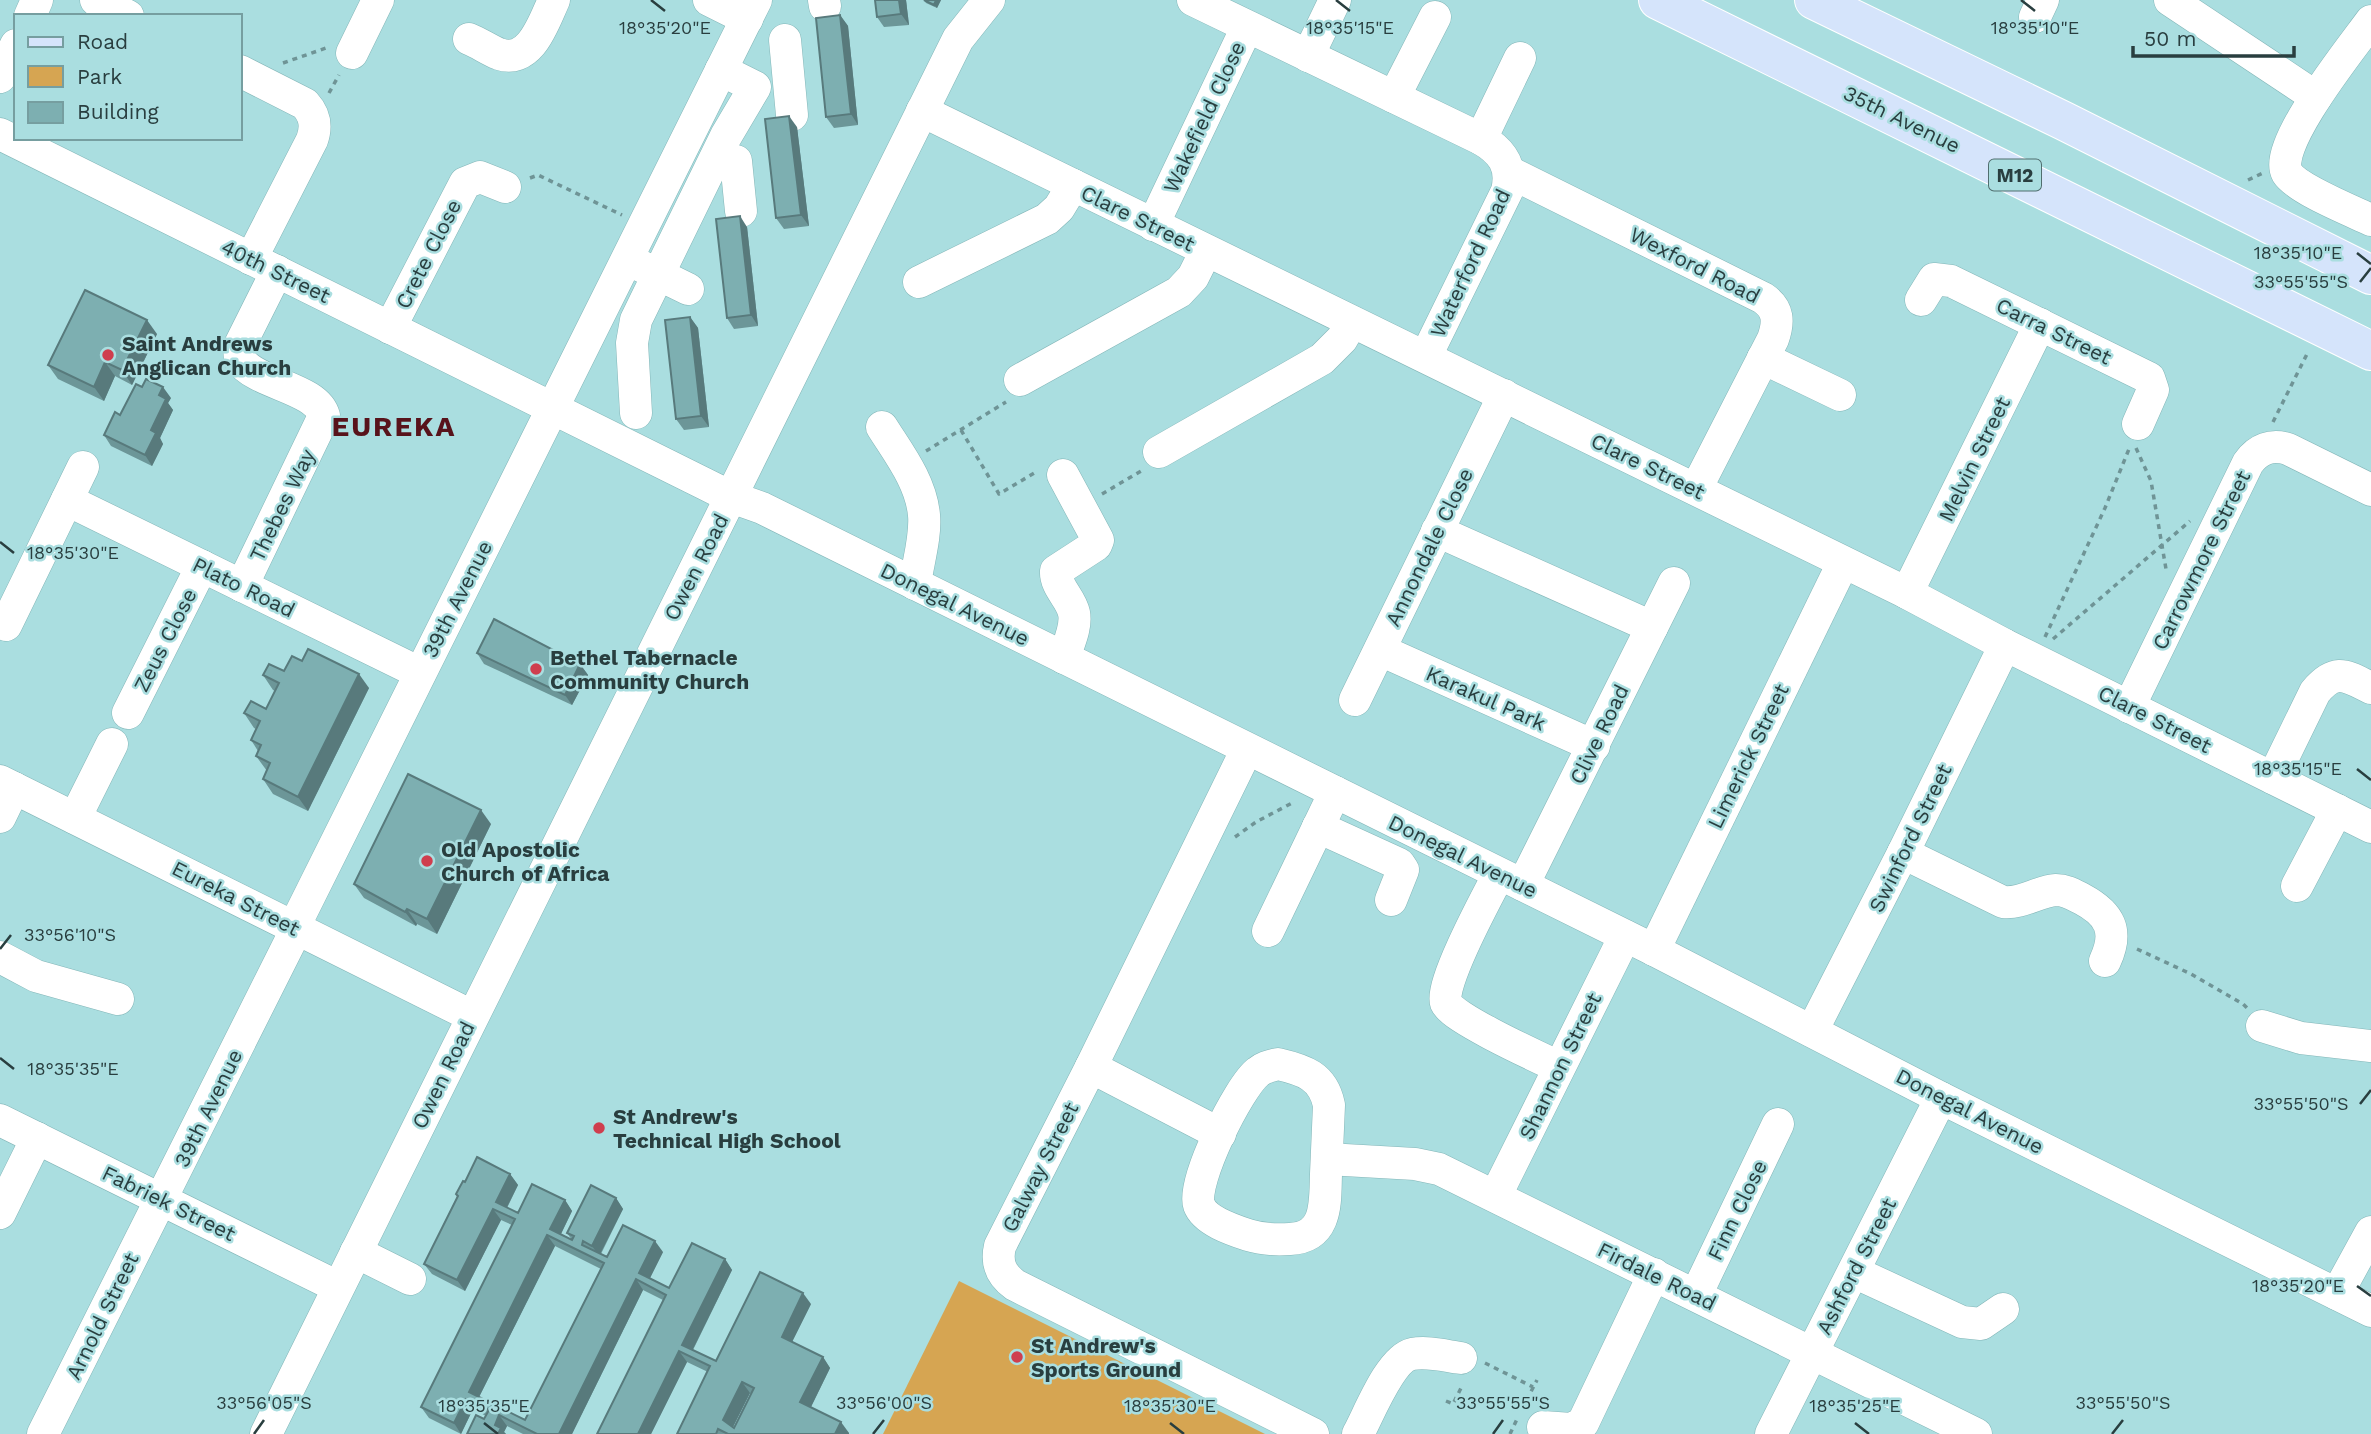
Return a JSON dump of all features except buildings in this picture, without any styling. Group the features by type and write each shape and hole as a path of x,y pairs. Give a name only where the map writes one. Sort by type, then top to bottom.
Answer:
{"main road":[{"name":"35th Avenue","path":"1658,0 2371,351"},
{"path":"1814,0 2064,121 2371,275"}],"street":[{"path":"96,0 124,14"},
{"path":"352,53 378,0"},
{"path":"469,38 500,54 519,53 531,44 554,0"},
{"path":"709,0 752,9"},
{"name":"Owen Road","path":"958,39 967,0"},
{"name":"Owen Road","path":"265,1434 958,39 989,0"},
{"name":"Wakefield Close","path":"1153,225 1247,27 1192,0"},
{"path":"1308,56 1335,0"},
{"path":"2170,0 2316,97"},
{"name":"39th Avenue","path":"162,1200 291,940 294,927 752,9"},
{"path":"1394,97 1435,17"},
{"path":"2371,21 2316,97 2290,140 2285,158 2288,174 2301,186 2371,220"},
{"name":"Waterford Road","path":"1247,27 1481,139 1503,155 1509,172 1507,191 1426,356"},
{"path":"722,70 791,101 785,40"},
{"path":"0,78 14,49"},
{"path":"1481,139 1520,58"},
{"path":"244,73 305,104 314,117 315,133 264,265"},
{"path":"636,413 633,330 681,285 706,178 755,87"},
{"name":"Clare Street","path":"922,111 1907,593 2005,645 2371,827"},
{"name":"40th Street","path":"0,134 552,408"},
{"path":"706,178 740,203 736,161"},
{"name":"Wexford Road","path":"1509,172 1771,304 1775,310 1777,324 1773,339 1696,489"},
{"name":"Crete Close","path":"390,328 465,184 480,177 505,187"},
{"path":"919,282 1047,219 1059,208 1073,185"},
{"path":"1020,380 1179,292 1193,277 1206,251"},
{"path":"627,259 681,285"},
{"name":"Thebes Way","path":"242,586 324,416 318,404 250,369 240,360 239,347 264,265"},
{"name":"Carra Street","path":"1921,300 1930,282 1942,278 2149,378 2153,383 2153,390 2138,424"},
{"path":"1159,452 1322,359 1342,339 1352,322"},
{"name":"Melvin Street","path":"1907,593 2040,324"},
{"path":"1763,358 1840,395"},
{"name":"Annondale Close","path":"1355,700 1504,395"},
{"name":"Donegal Avenue","path":"552,408 731,497 762,508 1654,950 1941,1098 2371,1311"},
{"path":"882,427 918,490 924,516 915,584"},
{"name":"Carrowmore Street","path":"2129,707 2248,463 2257,453 2274,446 2288,449 2371,491"},
{"path":"6,625 83,467"},
{"path":"1063,475 1098,540 1096,545 1056,571 1055,576 1074,612 1064,658"},
{"name":"Plato Road","path":"67,500 420,673"},
{"path":"1437,531 1652,627"},
{"name":"Limerick Street","path":"1654,950 1843,563"},
{"name":"Zeus Close","path":"128,713 202,566"},
{"name":"Clive Road","path":"1559,1067 1462,1018 1447,1005 1445,997 1449,978 1594,746 1674,583"},
{"name":"Swinford Street","path":"1812,1031 2005,645"},
{"name":"Karakul Park","path":"1380,650 1594,746"},
{"path":"2273,778 2322,683 2329,678 2345,676 2371,688"},
{"path":"75,818 112,744"},
{"name":"Galway Street","path":"1247,749 1091,1068 1000,1246 998,1261 1004,1275 1015,1285 1313,1434"},
{"path":"0,817 7,785"},
{"name":"Eureka Street","path":"7,785 472,1016"},
{"path":"1268,931 1335,792"},
{"path":"2297,886 2337,810"},
{"path":"1318,827 1399,864 1403,875 1391,900"},
{"path":"1903,853 2003,902 2023,901 2054,890 2069,892 2102,912 2110,927 2109,949"},
{"name":"Shannon Street","path":"1496,1195 1625,936"},
{"path":"0,957 36,976 118,999"},
{"path":"2262,1026 2308,1040 2371,1046"},
{"path":"1268,1066 1285,1066 1316,1079 1326,1090 1329,1105 1327,1159 1324,1206 1315,1229 1307,1236 1282,1240 1252,1236 1215,1220 1199,1207 1199,1181 1220,1134 1247,1084 1256,1073 1268,1066"},
{"path":"1091,1068 1220,1134"},
{"name":"Ashford Street","path":"1771,1434 1941,1098"},
{"name":"Fabriek Street","path":"0,1119 338,1287"},
{"name":"Finn Close","path":"1696,1295 1778,1124"},
{"path":"0,1213 37,1138"},
{"name":"Firdale Road","path":"1327,1159 1429,1166 1496,1195 1976,1434"},
{"name":"Arnold Street","path":"43,1434 162,1200"},
{"path":"2337,1294 2371,1232"},
{"path":"356,1252 410,1279"},
{"path":"1854,1272 1962,1322 1982,1324 2003,1310"},
{"path":"1543,1427 1571,1429 1584,1423 1654,1275"},
{"path":"1358,1434 1395,1366 1405,1356 1415,1353 1469,1358"}],"path":[{"path":"244,73 327,47 352,53 314,117"},
{"path":"505,187 538,175 644,225"},
{"path":"2268,432 2311,345"},
{"path":"905,464 1004,405 1020,380"},
{"path":"961,430 999,494 1055,461 1063,475"},
{"path":"2167,570 2163,544 2151,481 2132,440 2105,508 2043,642 2047,644 2163,544 2191,520"},
{"path":"1082,507 1147,467 1159,452"},
{"path":"1230,841 1256,822 1302,798"},
{"path":"2109,949 2191,974 2243,1004 2262,1026"},
{"path":"1469,1358 1533,1387"},
{"path":"1510,1434 1537,1380"}],"green space":[{"name":"St Andrew's Sports Ground","path":"959,1281 1265,1434 883,1434"}],"place":[{"name":"Saint Andrews Anglican Church","path":"108,355"},
{"name":"Bethel Tabernacle Community Church","path":"536,669"},
{"name":"Old Apostolic Church of Africa","path":"427,861"},
{"name":"St Andrew's Technical High School","path":"599,1128"},
{"name":"St Andrew's Sports Ground","path":"1017,1357"}],"district":[{"name":"EUREKA","path":"394,426"}]}
